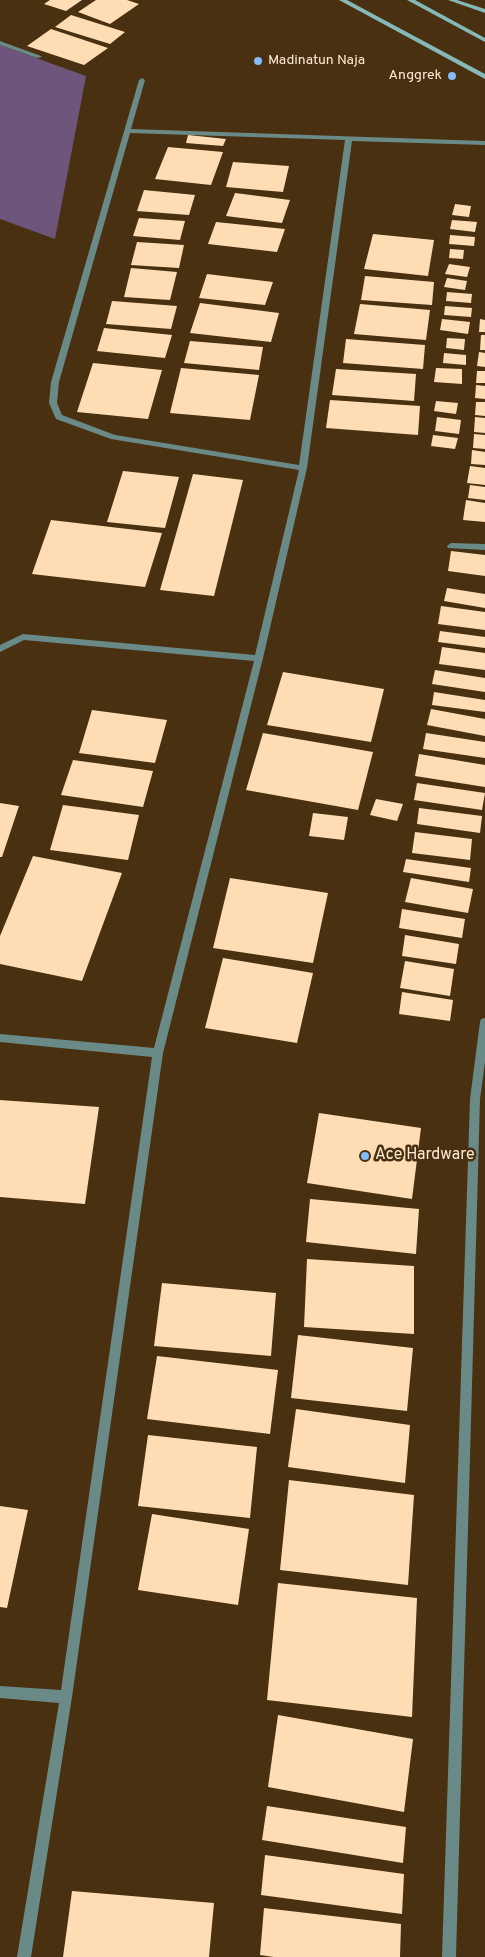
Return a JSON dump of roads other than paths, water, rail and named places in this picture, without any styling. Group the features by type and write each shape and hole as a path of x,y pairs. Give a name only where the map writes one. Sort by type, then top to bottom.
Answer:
{"main road":[{"path":"342,0 485,76"},
{"path":"410,0 485,40"},
{"path":"451,0 485,10"}],"street":[{"path":"0,43 39,57"},
{"path":"142,80 55,382 53,403 59,417 114,437 303,468"},
{"path":"127,131 485,143"},
{"path":"24,1957 66,1697 158,1053 259,658 303,468 349,138"},
{"path":"451,546 485,547"},
{"path":"0,649 23,637 259,658"},
{"path":"449,1957 475,1099 482,1070 485,1022"},
{"path":"0,1038 158,1053"},
{"path":"0,1692 66,1697"}],"place":[{"name":"Madinatun Naja","path":"258,61"},
{"name":"Anggrek","path":"452,76"},
{"name":"Ace Hardware","path":"365,1156"}]}
